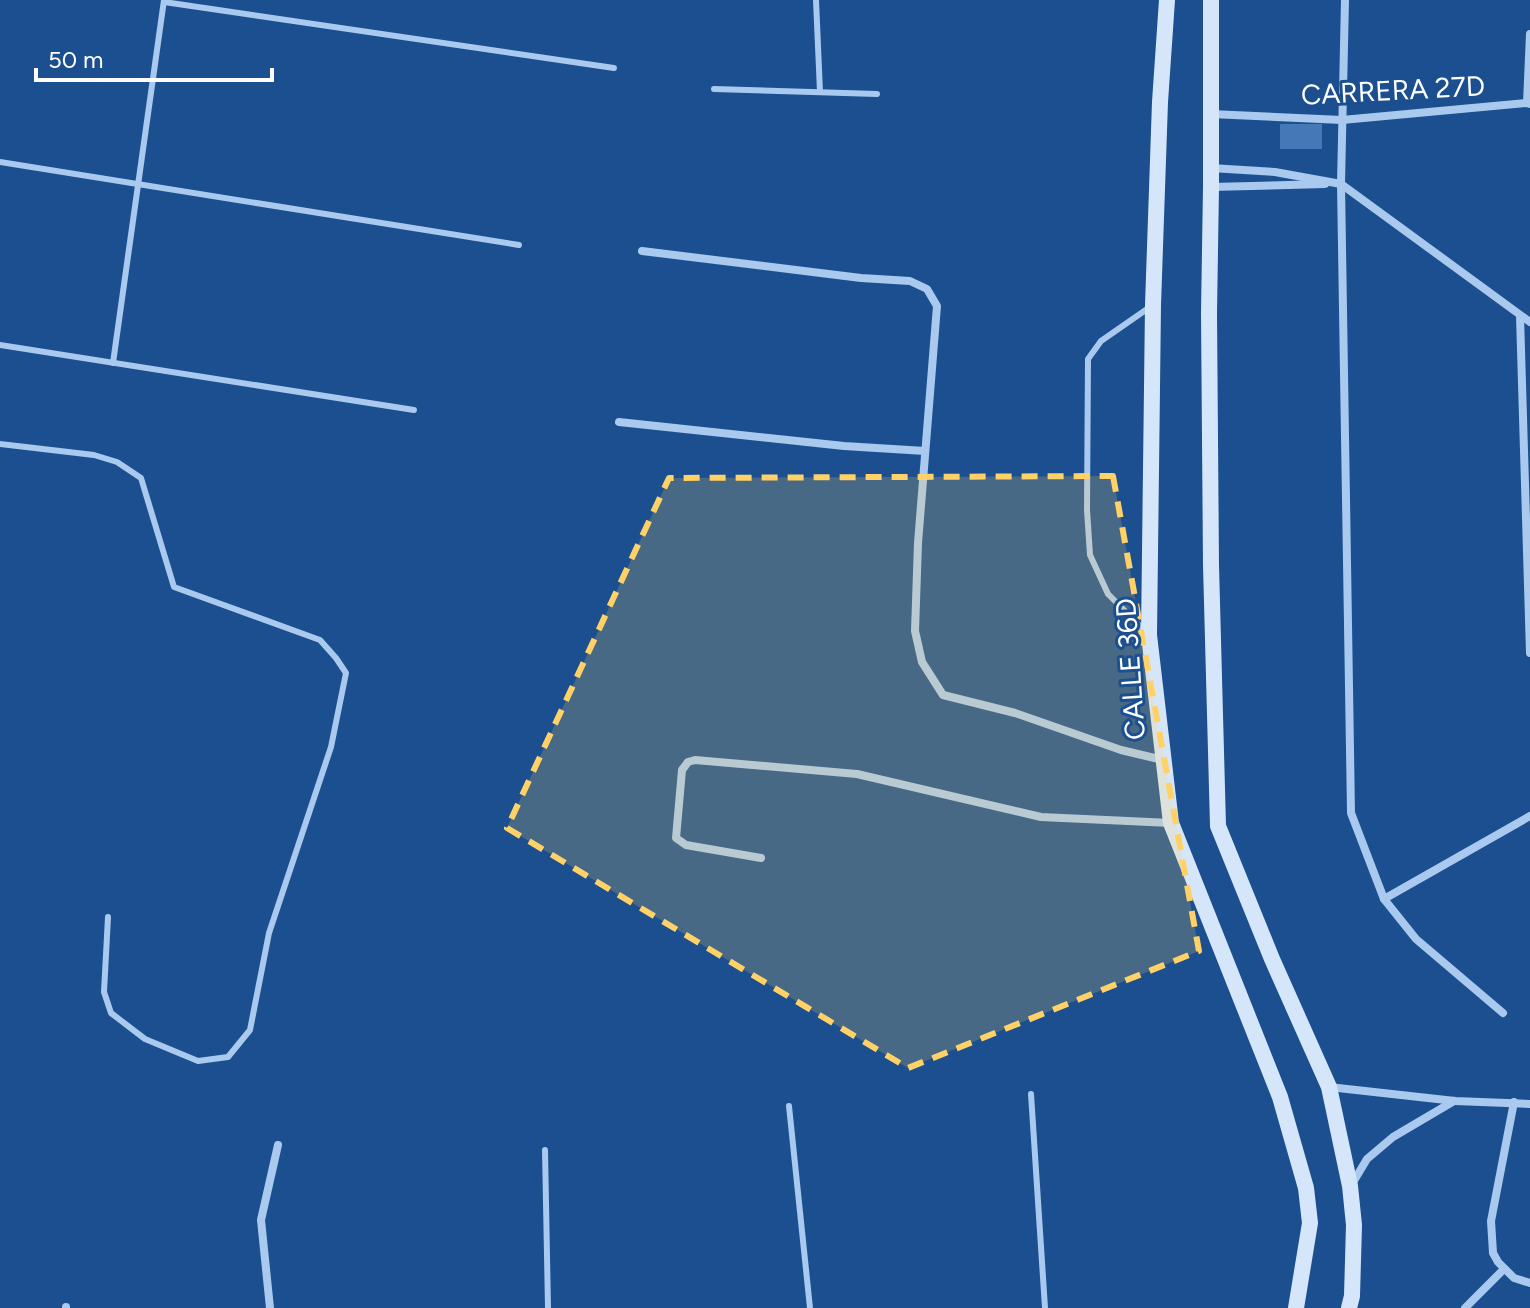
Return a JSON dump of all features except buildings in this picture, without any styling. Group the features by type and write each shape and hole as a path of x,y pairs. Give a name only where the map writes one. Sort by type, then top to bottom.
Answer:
{"main road":[{"name":"CALLE 36D","path":"1167,0 1153,305 1149,635 1171,823 1280,1097 1306,1188 1310,1223 1296,1308"},
{"path":"1211,0 1211,565 1218,826 1329,1087 1350,1186 1354,1225 1349,1308"}],"street":[{"path":"1345,0 1341,184 1351,813 1384,899 1416,939 1503,1013"},
{"path":"1529,104 1530,34"},
{"name":"CARRERA 27D","path":"1211,114 1342,120 1529,104"},
{"path":"1211,168 1275,172 1341,184 1530,322"},
{"path":"1211,187 1341,184"},
{"path":"642,251 861,278 910,281 927,289 937,306 918,543 915,631 922,662 943,695 1015,713 1121,750 1163,760"},
{"path":"1520,316 1530,653"},
{"path":"619,422 844,446 925,451"},
{"path":"761,858 686,845 676,838 682,770 688,762 695,760 857,774 1041,817 1171,823"},
{"path":"1384,899 1530,816"},
{"path":"1329,1087 1455,1101 1530,1104"},
{"path":"1350,1186 1367,1159 1385,1144 1455,1101"},
{"path":"1514,1102 1491,1221 1493,1253 1514,1278 1530,1283"},
{"path":"270,1308 261,1220 278,1145"},
{"path":"1465,1308 1504,1269"}],"lane":[{"path":"816,0 820,92"},
{"path":"113,363 164,1 614,68"},
{"path":"714,89 877,94"},
{"path":"0,162 519,245"},
{"path":"1149,635 1108,594 1090,555 1087,510 1088,359 1101,341 1153,305"},
{"path":"0,345 414,410"},
{"path":"0,444 94,455 117,462 141,478 174,587 320,640 346,673 331,747 269,933 250,1030 228,1057 198,1061 145,1039 111,1013 104,992 108,917"},
{"path":"1031,1094 1045,1308"},
{"path":"789,1106 810,1308"},
{"path":"545,1150 548,1308"}],"highlighted area":[{"path":"1113,476 1199,951 908,1068 507,828 669,478"}]}
